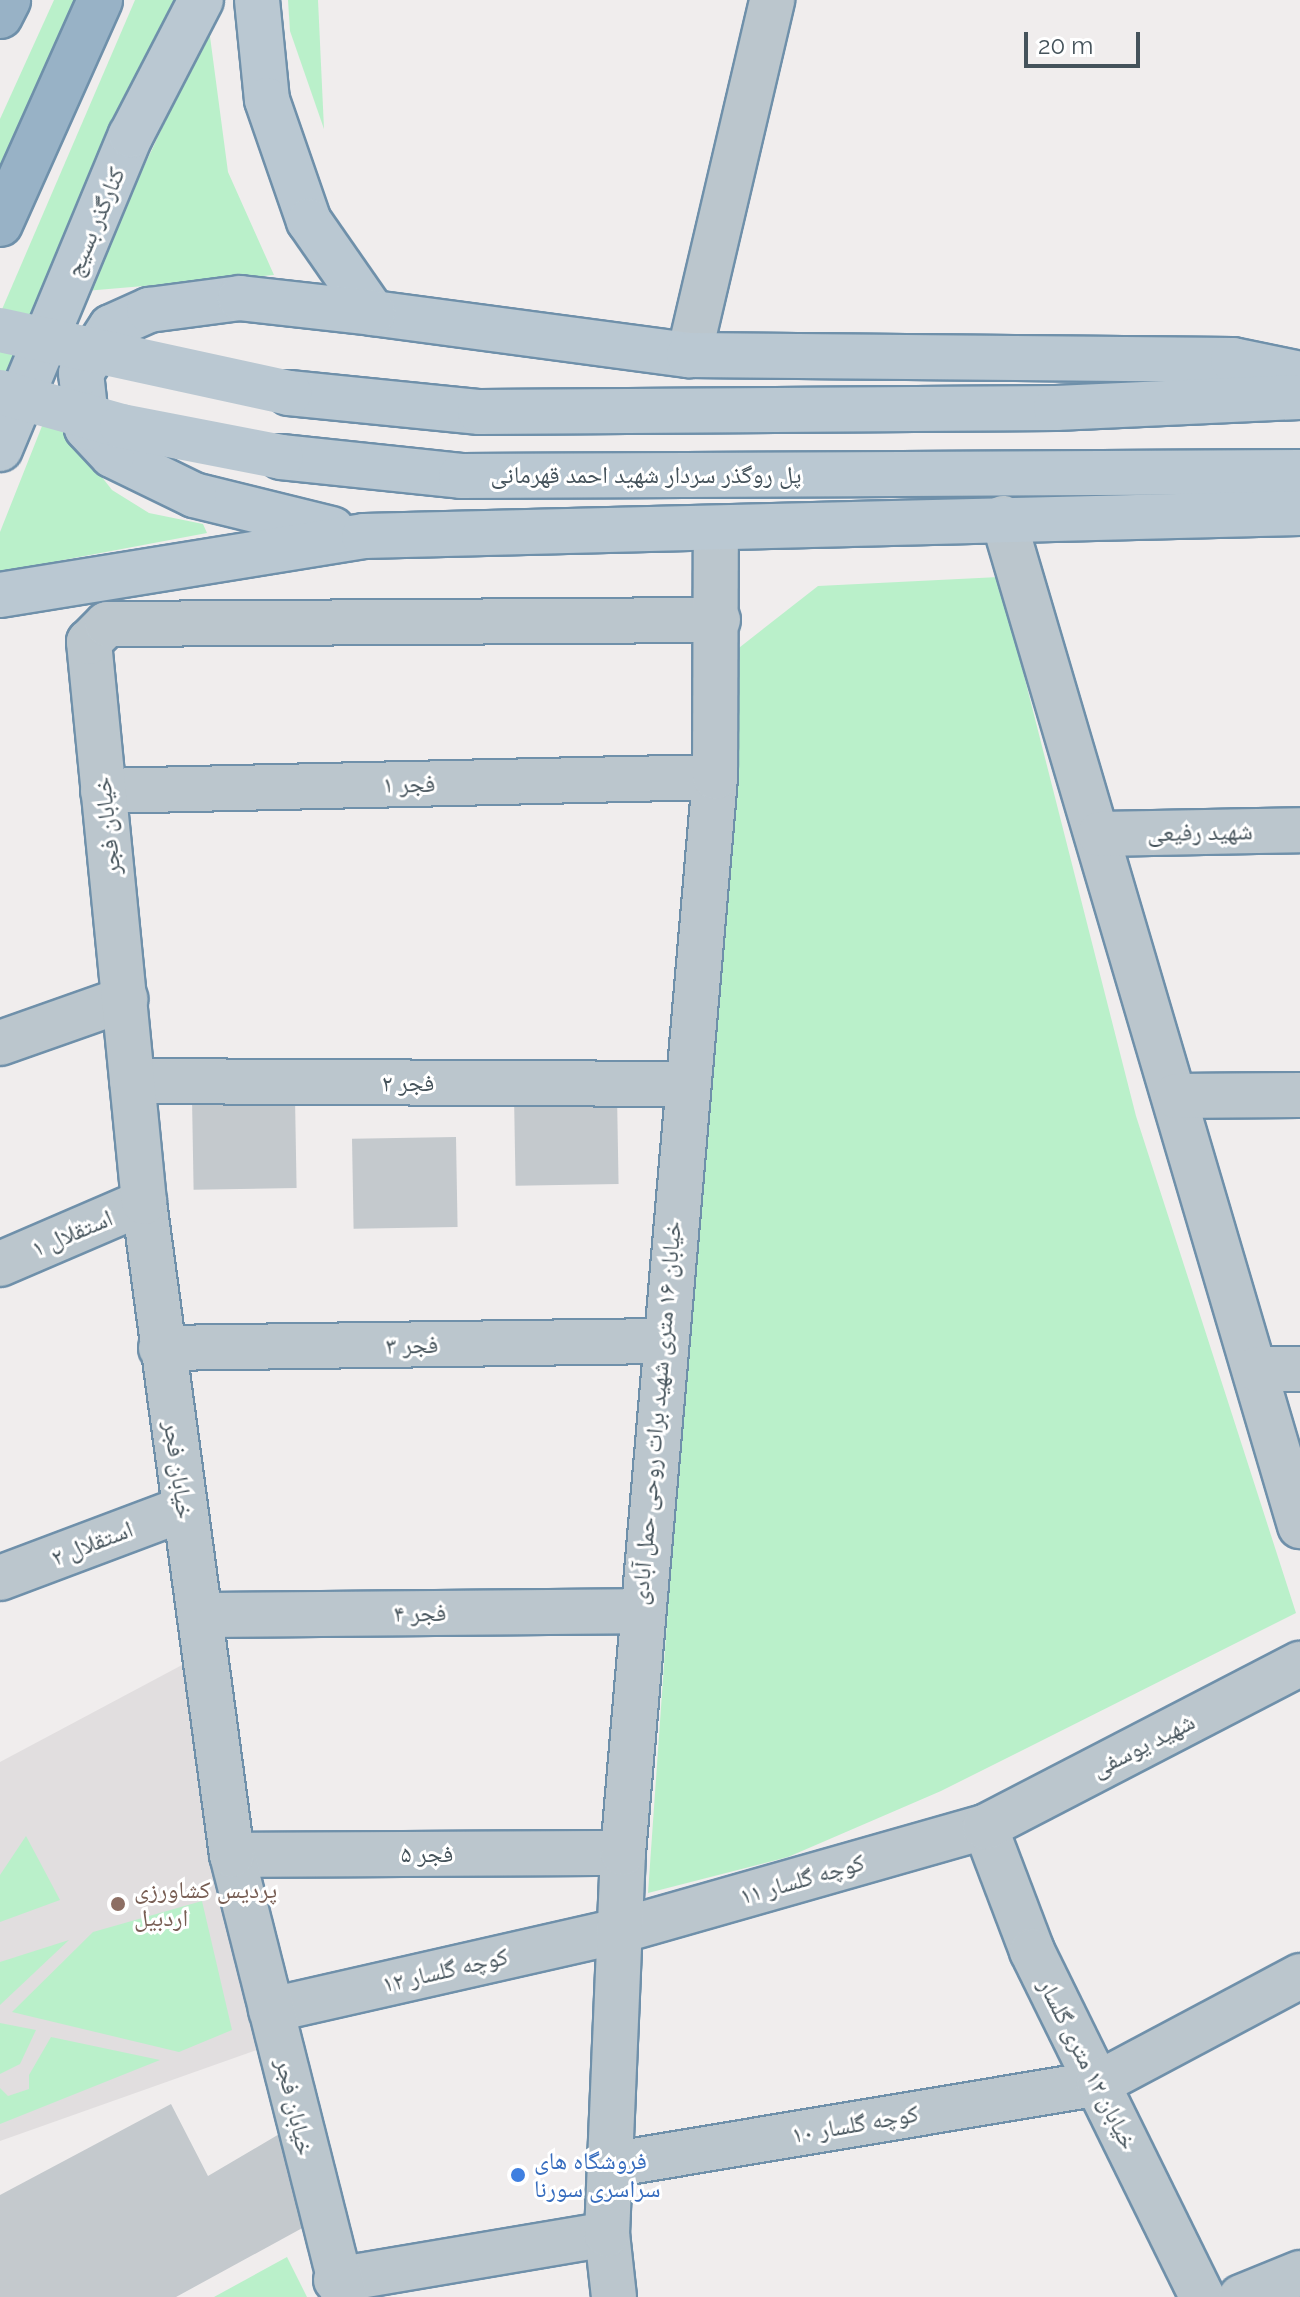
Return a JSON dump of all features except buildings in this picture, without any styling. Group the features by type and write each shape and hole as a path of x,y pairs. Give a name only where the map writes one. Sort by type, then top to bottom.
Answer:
{"highway":[{"path":"0,16 8,0"},
{"path":"0,224 100,0"}],"main road":[{"name":"کنارگذر بسیج","path":"0,449 131,135 201,0"},
{"path":"257,0 267,100 309,221 373,313"},
{"path":"364,536 194,495 112,455 87,428 81,373 111,327 149,310 240,298 689,355 1233,360 1300,374"},
{"path":"0,330 289,393 480,412 1056,408 1300,397"},
{"name":"پل روگذر سردار شهید احمد قهرمانی","path":"0,392 122,426 281,457 461,476 1300,472"},
{"path":"0,595 293,542 364,536 716,531 1003,518 1300,513"}],"street":[{"path":"689,355 772,0"},
{"path":"1003,518 1100,834 1300,1526"},
{"name":"خیابان ۱۶ متری شهید برات روحی حمل آبادی","path":"614,2297 607,2234 623,1853 662,1341 715,777 716,531"},
{"name":"خیابان فجر","path":"340,2288 232,1855 201,1615 161,1348 144,1202 103,791 93,631 107,624 718,620"},
{"name":"فجر ۱","path":"103,791 715,777"},
{"name":"شهید رفیعی","path":"1100,834 1300,830"},
{"path":"0,1043 125,999"},
{"name":"فجر ۲","path":"132,1081 684,1084"},
{"path":"1176,1096 1300,1095"},
{"name":"استقلال ۱","path":"0,1264 144,1202"},
{"name":"فجر ۳","path":"161,1348 662,1341"},
{"path":"1257,1369 1300,1369"},
{"name":"استقلال ۲","path":"0,1578 184,1509"},
{"name":"فجر ۴","path":"201,1615 640,1611"},
{"name":"شهید یوسفی","path":"985,1827 1300,1664"},
{"name":"کوچه گلسار ۱۱","path":"619,1931 985,1827"},
{"name":"خیابان ۱۲ متری گلسار","path":"985,1827 1032,1951 1202,2297"},
{"name":"فجر ۵","path":"232,1855 623,1853"},
{"name":"کوچه گلسار ۱۲","path":"271,2010 619,1931"},
{"name":"کوچه گلسار ۱۰","path":"610,2165 1099,2083 1300,1976"},
{"path":"340,2288 607,2234"},
{"path":"1241,2297 1300,2273"}],"shaded area":[{"name":"پردیس کشاورزی اردبیل","path":"182,1665 268,2046 0,2141 0,1762"}],"green space":[{"path":"54,0 78,0 0,173 0,119"},
{"path":"135,0 185,0 0,410 0,314"},
{"path":"288,0 318,0 324,129 290,31"},
{"path":"209,29 228,172 274,275 85,291"},
{"path":"46,416 77,424 87,458 112,490 149,513 203,524 207,533 58,561 0,582 0,532"},
{"path":"999,577 1136,1116 1296,1613 941,1791 788,1857 648,1893 735,651 818,586"},
{"path":"26,1836 60,1900 0,1922 0,1875"},
{"path":"202,1901 232,2030 179,2052 12,2012 93,1932"},
{"path":"69,1940 0,2005 0,1962"},
{"path":"0,2023 36,2030 20,2064 0,2074"},
{"path":"51,2037 160,2060 0,2124 0,2088 8,2096 29,2089 29,2075"},
{"path":"287,2257 307,2297 214,2297"}],"place":[{"name":"پردیس کشاورزی اردبیل","path":"118,1904"},
{"name":"فروشگاه های سراسری سورنا","path":"518,2175"}]}
